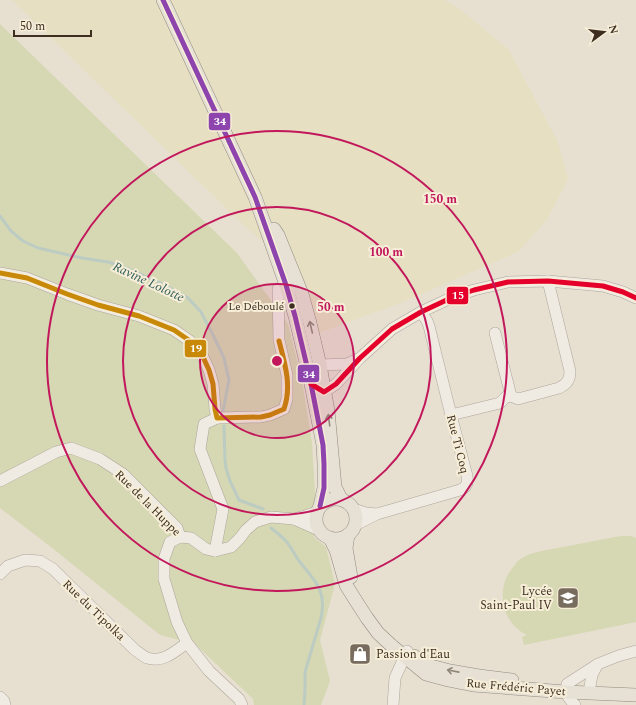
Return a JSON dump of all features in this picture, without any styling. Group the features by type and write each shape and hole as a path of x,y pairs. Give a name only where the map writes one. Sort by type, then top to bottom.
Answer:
{"main road":[{"path":"163,0 255,197 286,285 295,316 310,381 322,445 324,488 318,509 316,524 319,530 330,538 342,538 351,530"},
{"path":"255,197 278,235 302,294 320,365 330,431 335,487 341,499"},
{"path":"318,509 324,502 336,498 341,499 353,509 355,514 346,548 352,583 361,601 405,654"},
{"path":"330,538 336,550 346,585 356,602 378,633 405,654"},
{"name":"Rue Frédéric Payet","path":"405,654 427,665 450,671 566,688 636,694"},
{"name":"Rue Frédéric Payet","path":"589,689 636,688"}],"street":[{"path":"0,273 27,278 98,305 139,316 174,330 190,341 203,357 213,384 217,418"},
{"path":"360,358 347,364 320,365 310,381 324,392 336,384 360,358 392,329 421,312 453,297 474,290 508,282 548,281 603,286 624,292 636,298"},
{"path":"451,415 500,403 506,397 511,396 518,399 559,388 568,383 570,371 548,281"},
{"path":"286,285 278,289 279,340 287,375 287,399 284,409 261,417 217,418 204,424 200,449 223,509 215,551 231,547 255,522 271,517 294,519 319,530"},
{"name":"Rue Ti Coq","path":"351,530 377,514 466,487 468,480 429,326 421,312"},
{"path":"495,333 511,396"},
{"name":"Rue de la Huppe","path":"0,481 56,452 71,448 100,459 123,474 177,528 180,537 191,538 206,549 215,551"},
{"path":"294,519 305,516 318,509"},
{"name":"Rue Ti Coq","path":"353,509 377,514"},
{"path":"180,537 170,542 164,559 164,579 177,622 187,642 209,671 239,699 242,705"},
{"name":"Rue du Tipolka","path":"0,574 8,566 25,560 40,562 53,569 134,649 147,657 159,659 168,656 187,642"},
{"path":"575,705 570,700 566,688 598,664 636,651"},
{"path":"393,705 395,678 405,654"},
{"path":"589,689 592,675 598,664"},
{"path":"0,697 4,701 5,705"}],"shaded area":[{"path":"12,0 445,0 461,10 509,50 558,142 568,179 547,220 518,252 403,302 319,333 313,312 285,242 256,198 266,245 233,215"}],"green space":[{"path":"0,24 237,253 288,324 302,380 312,443 315,493 314,537 326,547 335,584 320,640 330,681 321,705 254,705 253,699 195,644 160,635 0,508"},
{"name":"Lycée Saint-Paul IV","path":"621,536 631,536 636,538 636,622 524,645 522,637 527,635 510,621 503,601 505,582 517,561 540,551"}],"waterway":[{"name":"Ravine Lolotte","path":"0,216 11,231 18,237 38,248 108,262 129,269 165,285 188,298 201,312 224,358 229,380 223,411"},
{"name":"Ravine Lolotte","path":"224,426 225,460 230,481 239,500 263,509"},
{"name":"Ravine Lolotte","path":"271,528 291,547 299,561 315,580 321,593 321,618 305,672 304,705"}],"transit line":[{"name":"34","path":"163,0 255,197 286,285 310,379 323,445 324,488 320,506"},
{"name":"19","path":"0,273 27,278 98,305 139,316 174,330 190,341 203,357 213,384 217,418 261,417 284,409 288,383 279,341"},
{"name":"15","path":"311,384 324,392 336,384 360,358 392,329 421,312 453,297 474,290 508,282 548,281 603,286 636,298"}],"place":[{"name":"Le Déboulé","path":"292,306"},
{"name":"Lycée Saint-Paul IV","path":"568,598"},
{"name":"Passion d'Eau","path":"360,654"}]}
